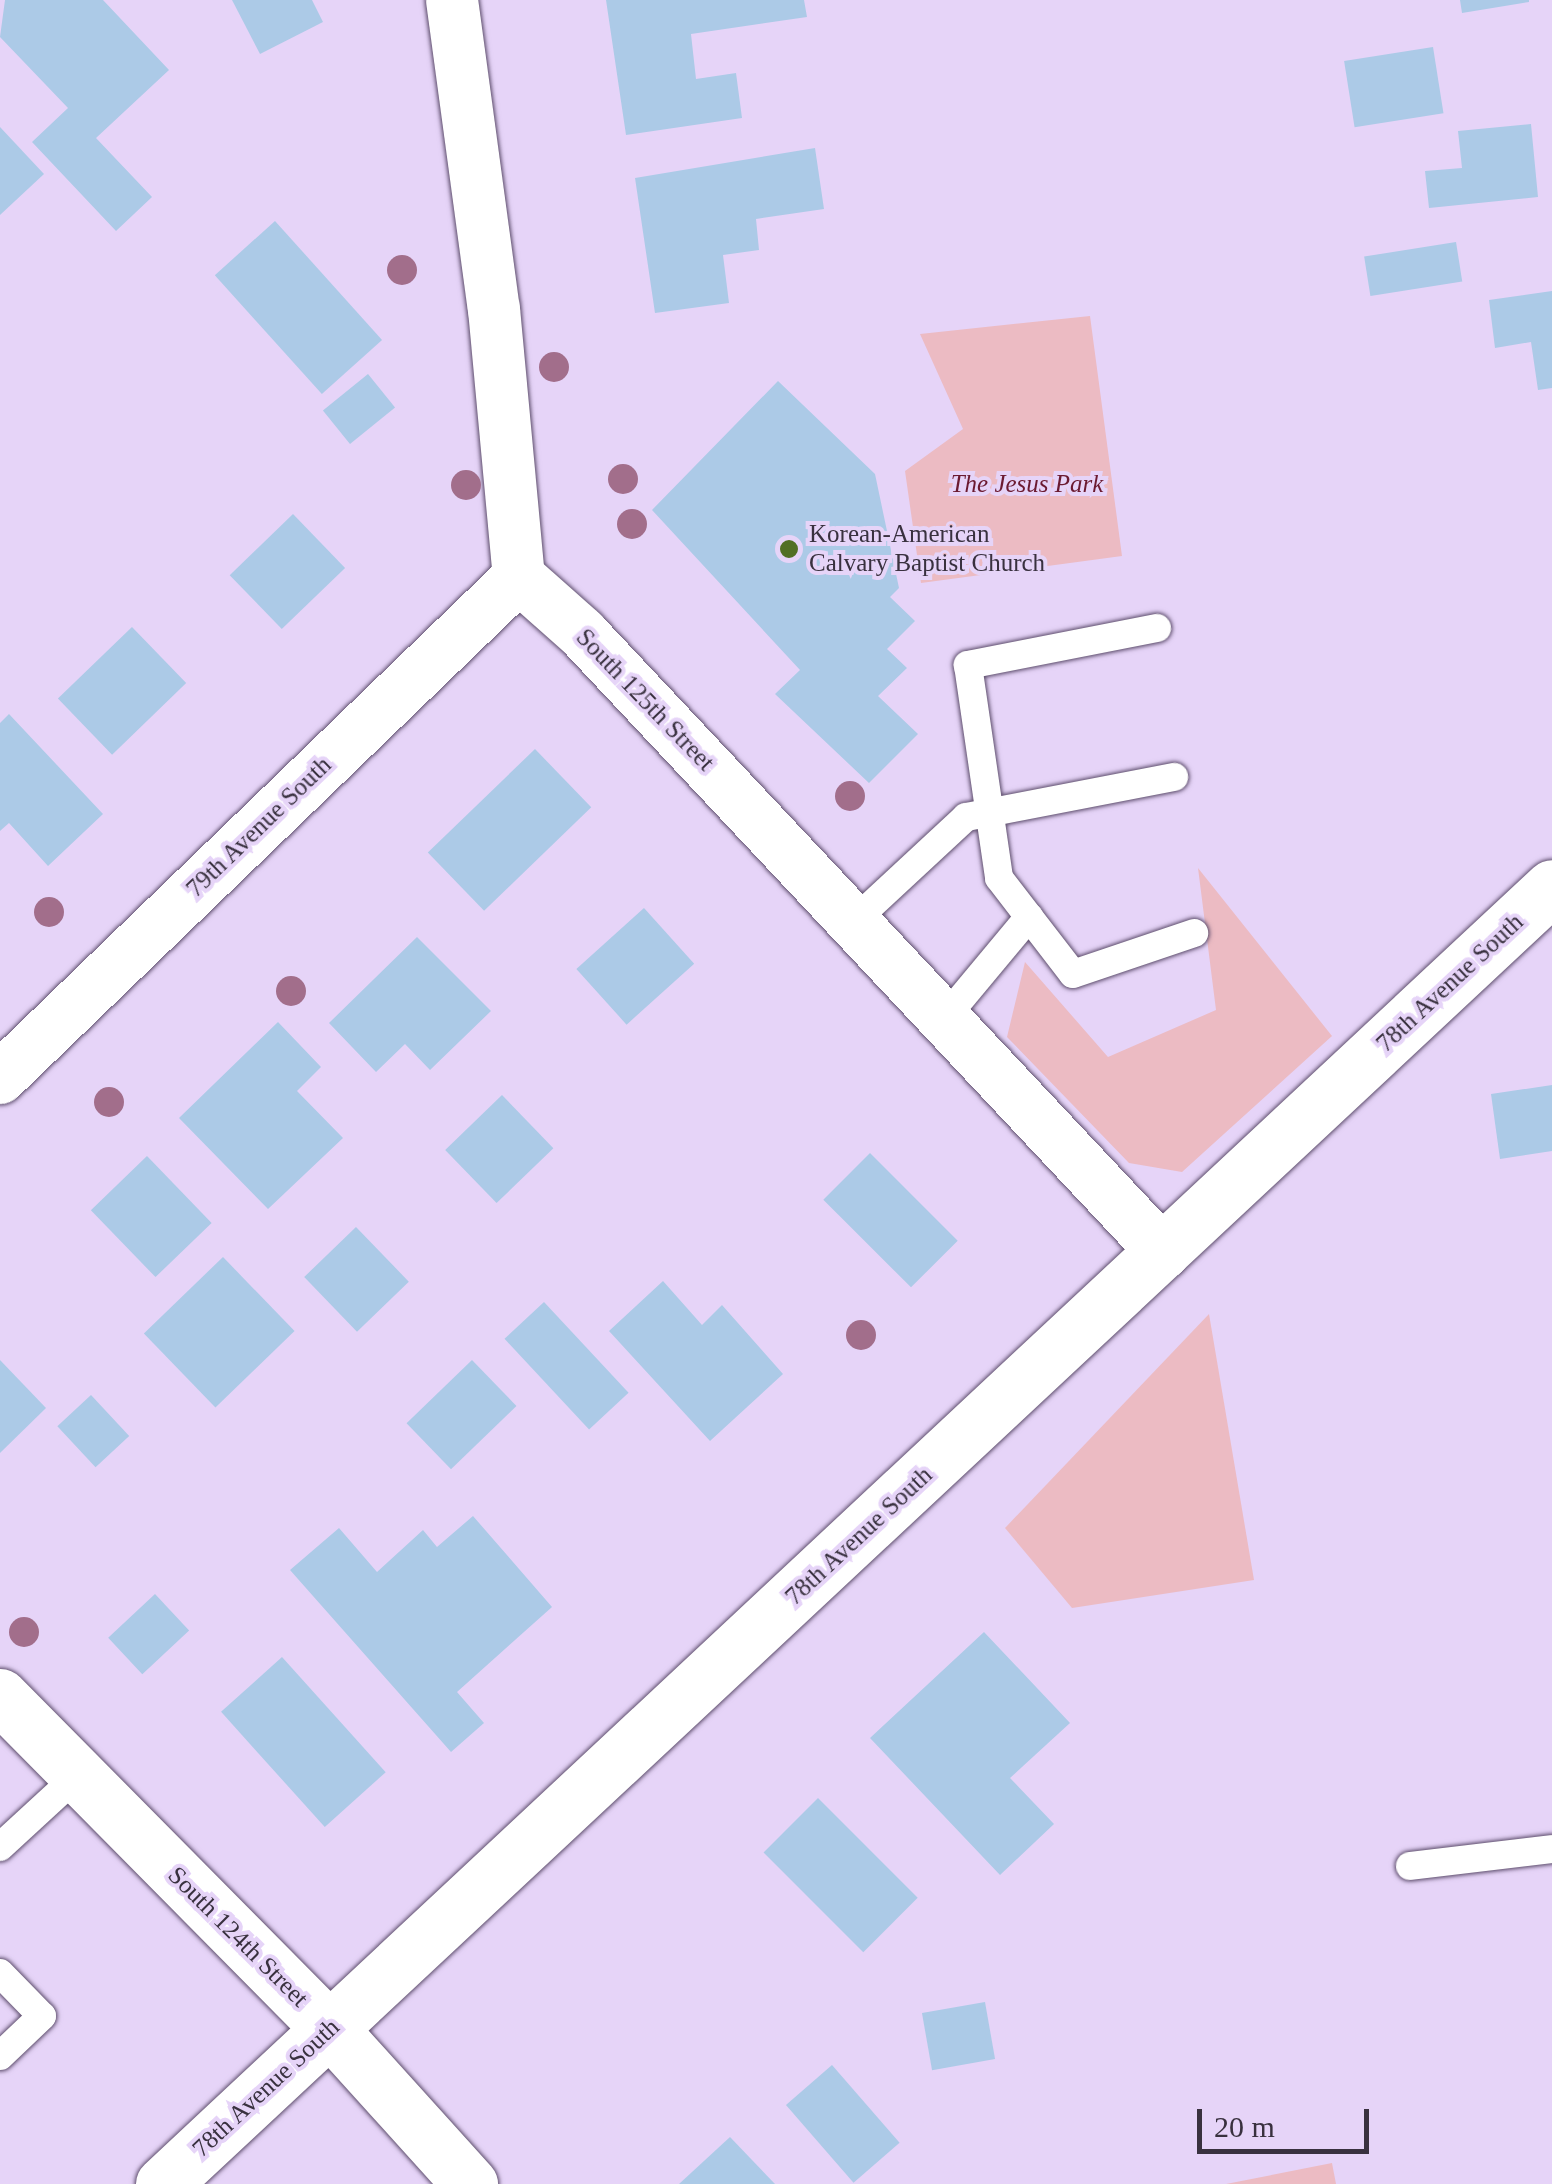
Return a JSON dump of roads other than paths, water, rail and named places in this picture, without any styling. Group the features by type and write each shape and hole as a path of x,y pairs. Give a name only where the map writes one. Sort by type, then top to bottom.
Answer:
{"street":[{"path":"452,0 494,309 519,577"},
{"name":"South 125th Street","path":"519,577 582,633 1164,1252"},
{"name":"79th Avenue South","path":"0,1078 519,577"},
{"name":"78th Avenue South","path":"163,2184 1552,887"},
{"name":"South 124th Street","path":"0,1696 76,1777 330,2029 470,2184"}],"lane":[{"path":"1157,628 968,665 999,878 1073,974 1194,934"},
{"path":"853,922 966,816 1174,777"},
{"path":"944,1019 1029,917"},
{"path":"0,1847 76,1777"},
{"path":"1410,1866 1552,1849"},
{"path":"0,1973 42,2016 0,2056"}],"place":[{"name":"Korean-American Calvary Baptist Church","path":"789,549"}],"park label":[{"name":"The Jesus Park","path":"1027,484"}]}
